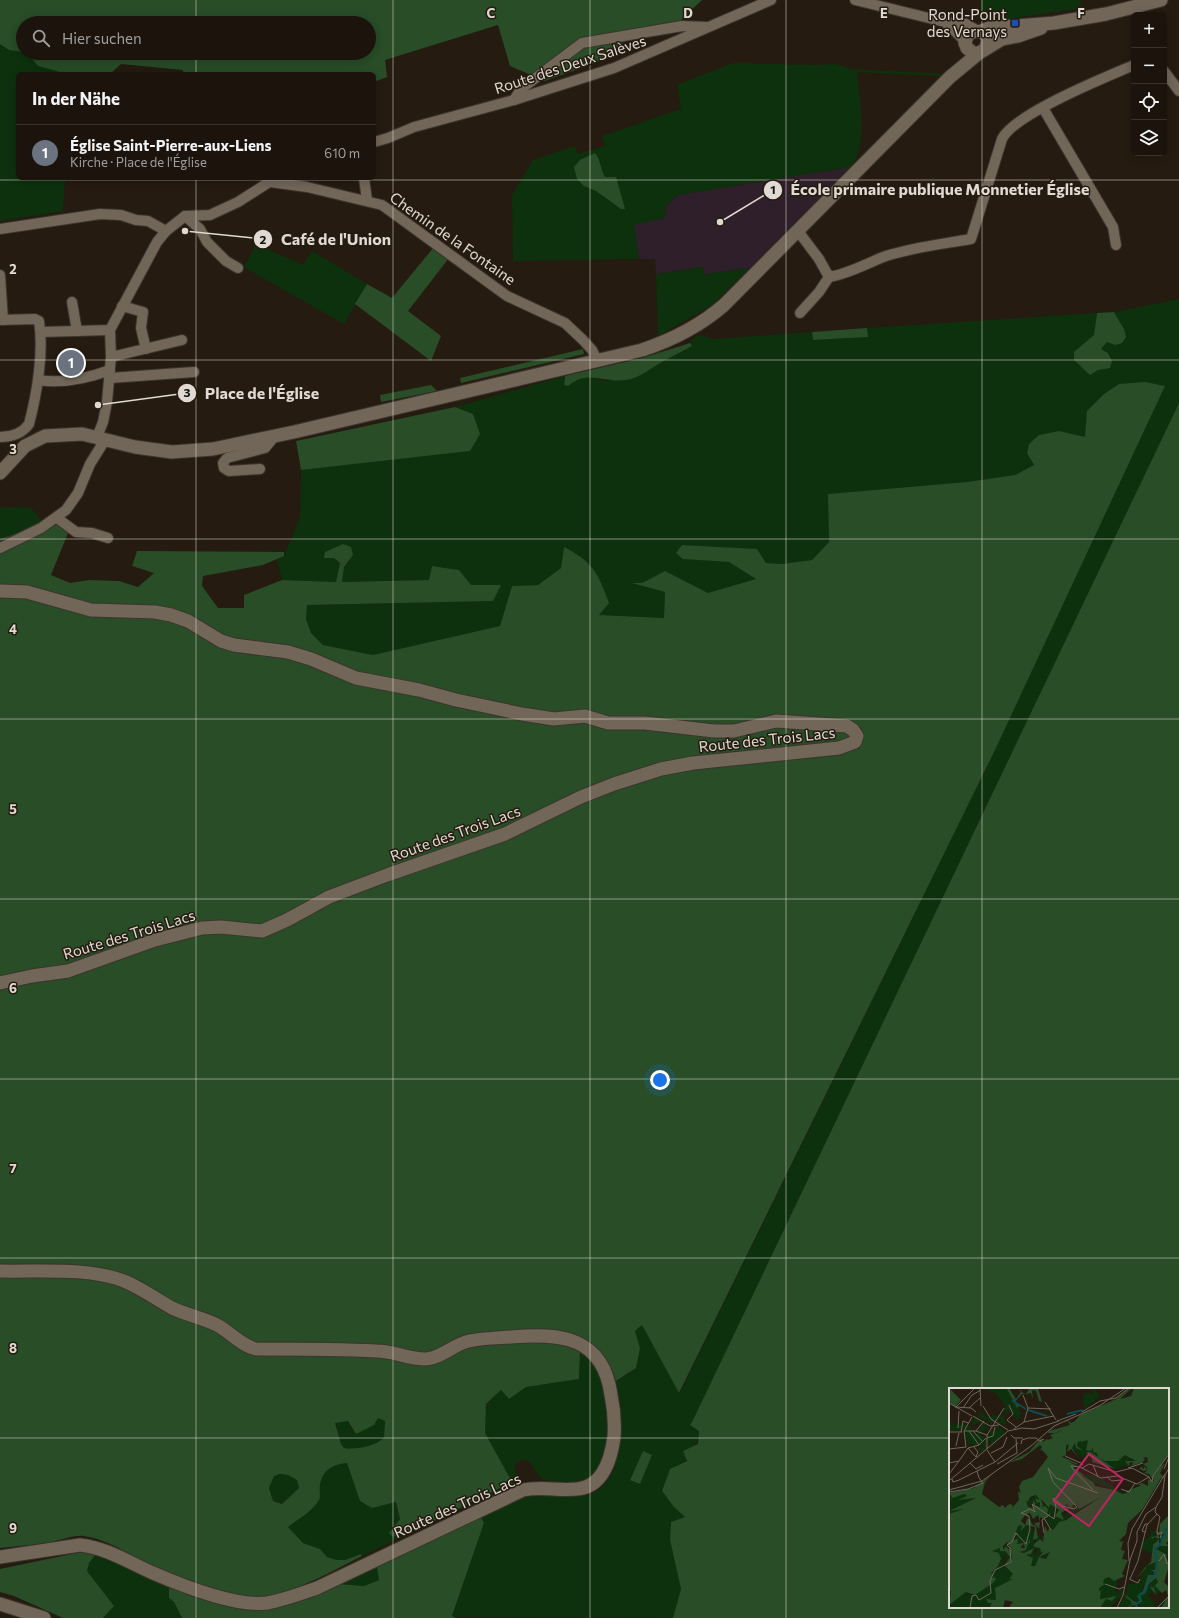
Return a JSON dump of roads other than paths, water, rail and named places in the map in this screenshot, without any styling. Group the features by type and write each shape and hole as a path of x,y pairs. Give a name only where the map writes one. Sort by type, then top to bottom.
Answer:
{"street":[{"name":"Route des Deux Salèves","path":"376,141 414,127 514,100 614,68 771,0"},
{"path":"855,0 945,22 966,24 987,37 982,50"},
{"path":"1133,12 1161,0"},
{"path":"950,77 960,62 968,34 989,28 1008,27 1040,22 1054,22 1131,12"},
{"path":"945,22 966,43 971,52 982,50"},
{"path":"0,473 17,454 31,442 45,436 82,434 149,450 172,452 213,449 274,437 642,350 664,342 701,323 714,313 798,231 950,77 982,50 1002,39 1021,36 1054,22"},
{"path":"514,100 521,89 582,42 682,26 709,27"},
{"path":"828,276 845,274 894,254 971,239 1004,134 1016,123 1043,108 1079,89 1131,66"},
{"path":"1167,75 1179,91"},
{"path":"1043,108 1113,227 1116,245"},
{"path":"0,548 41,528 57,518 66,510 78,493 101,439 110,374 110,330 157,242 166,231 186,216 210,214 238,202 273,180"},
{"name":"Chemin de la Fontaine","path":"273,180 368,200 382,205 507,296 565,324 592,350 597,360"},
{"path":"364,180 368,200"},
{"path":"0,230 100,214 121,215 136,220 148,221 166,231"},
{"path":"186,216 200,229 207,242 226,261 238,268"},
{"path":"798,231 819,259 828,276"},
{"path":"0,275 1,320 35,319 39,321 41,332 38,380 29,424 25,429 13,436 0,437"},
{"path":"800,313 819,292 828,276"},
{"path":"72,302 77,331"},
{"path":"122,306 143,312 141,328 146,349"},
{"path":"41,332 110,330"},
{"path":"111,357 182,340"},
{"path":"38,380 52,382 78,380 110,374 194,372"},
{"path":"260,470 229,471 224,468 223,463 227,458 265,448 274,437"},
{"path":"57,518 76,532 92,533 108,538"},
{"name":"Route des Trois Lacs","path":"0,591 27,592 91,610 155,612 170,615 188,621 221,641 234,645 288,652 310,658 356,678 419,690 456,700 522,714 554,719 585,716 608,723 645,723 734,731 776,721 792,720 847,726 853,730 857,736 855,742 839,748 693,763 636,776 581,797 519,828 329,897 287,920 262,931 221,927 202,928 155,940 68,971 32,976 0,983"},
{"name":"Route des Trois Lacs","path":"0,1271 88,1273 115,1278 137,1287 183,1313 215,1324 229,1332 247,1346 256,1349 377,1351 426,1359 435,1357 459,1343 486,1338 550,1336 573,1340 592,1352 602,1364 608,1378 615,1418 613,1448 609,1463 598,1479 586,1488 546,1487 523,1490 317,1588 282,1600 247,1604 231,1600 167,1578 92,1546 80,1545 0,1556"},
{"path":"0,1604 44,1618"}],"place":[{"name":"Rond-Point des Vernays","path":"1015,23"},
{"name":"École primaire publique Monnetier Église","path":"720,222"},
{"name":"Café de l'Union","path":"185,231"},
{"name":"Église Saint-Pierre-aux-Liens","path":"71,363"},
{"name":"Place de l'Église","path":"98,405"}]}
